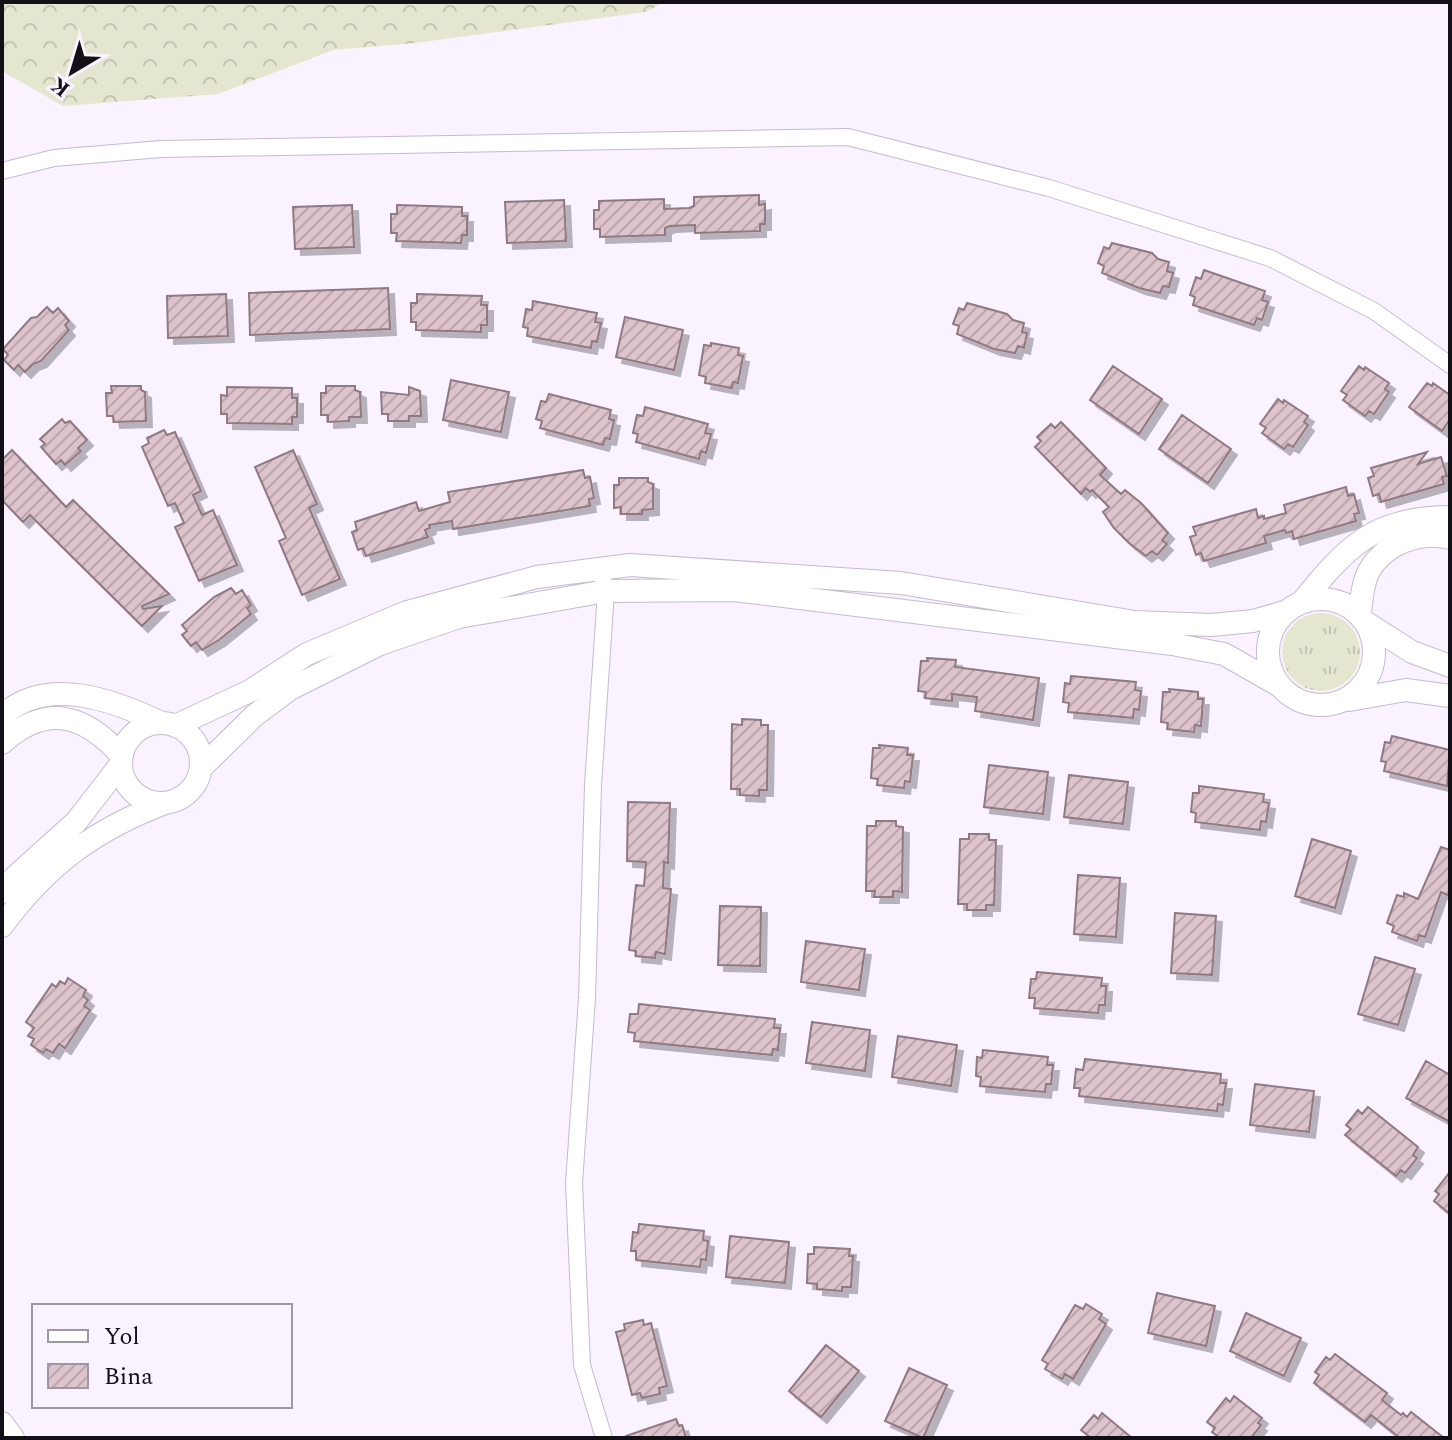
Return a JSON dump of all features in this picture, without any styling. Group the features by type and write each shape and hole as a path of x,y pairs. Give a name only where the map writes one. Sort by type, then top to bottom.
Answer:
{"street":[{"path":"2,171 54,158 161,149 848,137 1049,188 1270,258 1374,311 1450,365"},
{"path":"1280,686 1271,671 1269,646 1277,623 1341,557 1372,534 1401,520 1450,517"},
{"path":"1344,701 1359,690 1370,675 1374,657 1373,639 1362,619 1368,574 1380,556 1408,538 1450,538"},
{"path":"201,768 254,716 290,689 380,644 459,617 603,580 630,565 901,583 1135,622 1211,625 1253,621 1319,599 1335,601 1352,609 1412,652 1450,666"},
{"path":"2,892 76,822 122,760 129,739 138,731 149,725 169,724 250,691 307,654 407,612 537,577 734,590 1172,644 1224,654 1307,704 1326,706 1406,690 1450,696"},
{"path":"603,580 587,998 574,1183 582,1365 604,1438"},
{"path":"2,716 22,702 54,694 82,694 133,709 186,732 195,742 201,768 189,792 99,832 60,861 24,896 2,926"},
{"path":"2,743 19,728 42,718 72,719 91,726 122,760 129,788 139,797 165,803"},
{"path":"2,1423 13,1438"}],"green space":[{"path":"2,2 664,2 646,12 415,43 333,50 218,94 63,106 2,71"},
{"path":"1321,613 1336,616 1348,625 1357,637 1360,652 1357,667 1348,679 1336,688 1321,691 1306,688 1294,679 1285,667 1282,652 1285,637 1294,625 1306,616"}],"building":[{"path":"759,195 759,205 765,204 765,224 760,224 760,231 695,233 695,225 670,226 665,228 665,235 600,237 600,229 594,229 594,210 599,210 599,201 664,199 664,209 694,206 694,197"},
{"path":"564,200 566,241 507,243 505,202"},
{"path":"352,205 354,247 295,249 293,207"},
{"path":"397,205 462,207 462,216 467,216 467,235 462,235 461,243 396,241 397,233 391,233 391,214 397,214"},
{"path":"1112,243 1152,253 1158,259 1169,262 1167,271 1173,273 1169,287 1163,286 1160,293 1102,273 1104,266 1098,263 1104,247 1109,249"},
{"path":"1204,270 1265,291 1262,300 1268,302 1262,320 1257,318 1254,325 1193,305 1195,297 1190,295 1196,277 1201,279"},
{"path":"388,288 390,329 250,335 249,293"},
{"path":"226,294 228,336 168,338 167,296"},
{"path":"417,294 482,296 481,305 487,305 487,325 481,325 481,332 416,330 416,322 411,322 411,303 417,303"},
{"path":"533,301 597,313 595,322 601,323 597,342 592,341 591,348 527,336 528,328 523,327 526,309 532,310"},
{"path":"967,303 1007,314 1013,320 1024,323 1022,332 1027,333 1024,348 1018,346 1015,353 994,349 957,334 959,326 953,324 959,308 964,310"},
{"path":"47,307 53,313 58,308 69,321 65,325 69,330 41,361 25,372 18,365 14,370 4,360 8,355 3,349 31,318 37,317"},
{"path":"625,317 683,330 674,370 616,357"},
{"path":"711,343 739,348 738,355 743,356 738,383 733,382 732,388 705,383 706,377 699,375 704,345 711,346"},
{"path":"1113,366 1162,399 1139,434 1090,400"},
{"path":"1359,366 1389,383 1385,389 1389,392 1374,414 1369,411 1365,416 1343,400 1347,395 1341,391"},
{"path":"451,380 509,392 501,432 443,420"},
{"path":"1427,383 1432,386 1433,383 1450,395 1450,419 1442,431 1409,407"},
{"path":"111,386 141,386 145,392 146,421 114,422 113,416 107,416 106,393 112,393"},
{"path":"326,386 355,386 355,390 360,392 361,417 328,422 328,415 321,415 321,393 326,393"},
{"path":"227,387 292,388 292,398 297,398 297,417 292,417 292,424 227,423 227,414 221,414 221,395 227,396"},
{"path":"409,387 420,391 421,416 409,416 409,421 388,421 388,414 382,414 381,392 409,395"},
{"path":"549,394 611,410 609,419 614,420 610,439 605,438 603,445 540,428 542,421 536,419 541,401 546,402"},
{"path":"1278,399 1308,416 1304,422 1308,425 1293,447 1288,444 1284,449 1262,433 1266,428 1260,424"},
{"path":"645,407 708,424 705,433 711,434 706,453 701,451 699,459 636,442 638,434 633,433 637,415 643,416"},
{"path":"1182,415 1231,449 1208,483 1159,449"},
{"path":"62,419 65,423 70,421 87,440 78,448 81,451 65,465 61,460 56,464 41,447 45,444 40,439"},
{"path":"1061,422 1106,468 1100,475 1121,494 1125,490 1141,503 1168,533 1162,540 1167,544 1157,555 1152,551 1146,556 1129,543 1103,512 1109,507 1092,490 1090,492 1086,488 1081,494 1035,447 1041,441 1037,437 1051,424 1055,428"},
{"path":"164,430 167,435 175,432 201,491 193,495 202,515 213,510 237,565 199,581 175,527 184,523 175,503 168,506 142,447 149,443 147,438"},
{"path":"12,450 66,507 73,500 169,594 142,606 143,609 162,606 142,626 30,515 23,522 2,500 2,460"},
{"path":"293,450 317,504 309,508 340,579 302,595 279,541 286,538 255,467"},
{"path":"1427,452 1418,464 1441,457 1447,476 1442,477 1444,484 1381,502 1379,494 1373,496 1368,478 1374,476 1371,468"},
{"path":"583,470 585,478 590,477 594,498 589,499 590,506 453,529 452,521 429,525 430,528 425,530 428,537 366,556 363,548 358,550 352,532 357,530 355,522 416,502 419,511 450,502 448,492"},
{"path":"619,478 648,478 648,482 653,484 653,509 642,510 642,514 621,514 621,507 614,508 614,485 619,485"},
{"path":"1346,487 1348,496 1354,494 1359,513 1354,514 1356,521 1294,539 1292,531 1286,533 1285,530 1264,536 1266,543 1204,561 1201,553 1196,555 1190,537 1196,535 1193,527 1256,509 1258,518 1264,516 1264,519 1286,513 1284,505"},
{"path":"231,588 236,594 242,590 251,605 247,608 251,614 202,650 196,642 191,646 182,635 187,631 182,625 214,597"},
{"path":"927,658 956,660 955,667 1039,678 1033,720 975,711 977,697 952,694 952,701 925,698 926,692 918,691 921,661 928,661"},
{"path":"1071,676 1136,682 1135,690 1141,691 1139,710 1134,709 1133,718 1068,712 1069,703 1063,702 1065,683 1070,684"},
{"path":"1169,689 1198,692 1198,699 1203,699 1201,726 1195,725 1194,732 1167,729 1168,723 1161,722 1163,692 1170,692"},
{"path":"742,719 761,720 761,725 768,725 767,790 759,790 759,796 740,795 740,789 731,789 732,724 742,725"},
{"path":"1392,736 1450,750 1447,786 1384,771 1386,762 1381,761 1385,742 1390,743"},
{"path":"879,745 908,748 907,755 913,755 910,782 905,781 904,788 877,785 878,779 871,778 873,748 880,748"},
{"path":"989,765 1048,772 1043,814 984,807"},
{"path":"1069,775 1128,782 1123,824 1064,817"},
{"path":"1199,786 1264,794 1263,802 1269,803 1266,822 1261,821 1260,830 1195,822 1196,813 1191,812 1193,793 1199,793"},
{"path":"628,802 670,803 668,863 664,862 663,888 671,889 665,954 656,952 655,958 636,956 636,951 629,950 636,885 644,886 646,862 627,861"},
{"path":"876,821 896,821 896,826 903,827 902,892 893,891 893,897 874,897 875,891 866,891 867,826 876,826"},
{"path":"969,834 989,834 989,840 996,840 994,905 986,905 986,910 967,910 967,904 958,904 960,839 969,839"},
{"path":"1312,839 1351,851 1335,908 1295,896"},
{"path":"1441,847 1450,850 1450,896 1441,892 1425,937 1419,935 1417,941 1392,932 1394,926 1387,923 1397,895 1404,897 1404,893 1418,899"},
{"path":"1078,875 1120,878 1116,937 1074,934"},
{"path":"720,906 761,907 760,966 718,965"},
{"path":"1175,913 1216,916 1212,975 1171,973"},
{"path":"806,941 865,949 859,990 801,982"},
{"path":"1375,957 1415,969 1398,1025 1358,1014"},
{"path":"1037,972 1102,978 1101,986 1106,986 1105,1005 1099,1005 1098,1013 1034,1008 1035,998 1029,998 1031,979 1036,979"},
{"path":"68,978 86,990 83,996 88,1000 84,1006 90,1010 65,1048 59,1044 53,1053 46,1049 43,1053 31,1045 34,1039 28,1036 34,1028 26,1022 52,984 56,987 60,981 65,984"},
{"path":"639,1004 775,1019 774,1028 780,1028 778,1050 773,1049 772,1055 634,1041 635,1033 628,1032 630,1014 638,1014"},
{"path":"812,1022 870,1030 865,1071 806,1063"},
{"path":"898,1036 957,1045 951,1086 892,1077"},
{"path":"983,1050 1048,1057 1047,1065 1053,1065 1051,1084 1046,1084 1045,1092 980,1086 981,1077 976,1076 977,1057 982,1058"},
{"path":"1085,1059 1221,1074 1220,1083 1226,1083 1223,1105 1218,1104 1217,1111 1079,1096 1080,1088 1074,1088 1076,1069 1083,1070"},
{"path":"1426,1061 1450,1075 1450,1122 1406,1098"},
{"path":"1255,1084 1314,1091 1309,1132 1250,1125"},
{"path":"1368,1107 1418,1147 1413,1155 1417,1158 1405,1173 1401,1170 1396,1176 1345,1135 1351,1129 1346,1125 1358,1110 1362,1114"},
{"path":"1450,1172 1450,1214 1434,1201 1439,1194 1435,1191"},
{"path":"639,1224 704,1231 703,1240 708,1241 706,1260 701,1259 700,1267 636,1260 636,1251 631,1251 633,1232 638,1233"},
{"path":"730,1236 789,1242 785,1283 726,1277"},
{"path":"814,1247 850,1249 849,1256 853,1256 851,1287 842,1287 842,1291 817,1289 817,1284 807,1283 808,1254 814,1254"},
{"path":"1157,1293 1215,1306 1206,1346 1148,1333"},
{"path":"1086,1304 1102,1314 1099,1319 1106,1324 1073,1379 1065,1374 1062,1379 1045,1369 1048,1364 1042,1360 1075,1305 1083,1309"},
{"path":"1246,1313 1301,1338 1284,1376 1230,1351"},
{"path":"643,1320 644,1325 651,1323 667,1386 659,1388 660,1394 642,1398 640,1393 632,1395 616,1332 625,1330 624,1324"},
{"path":"826,1345 859,1371 821,1417 789,1391"},
{"path":"1335,1354 1387,1393 1382,1400 1401,1415 1403,1413 1407,1417 1411,1412 1444,1438 1400,1438 1371,1415 1365,1422 1314,1383 1319,1375 1315,1372 1326,1357 1330,1360"},
{"path":"909,1368 947,1385 923,1438 885,1421"},
{"path":"1234,1396 1262,1418 1258,1423 1261,1425 1251,1438 1220,1438 1212,1432 1215,1428 1207,1422 1226,1398 1230,1402"},
{"path":"1102,1413 1132,1438 1091,1438 1081,1430 1094,1415 1098,1419"},
{"path":"676,1419 679,1426 682,1425 686,1438 626,1438 626,1436"}]}
